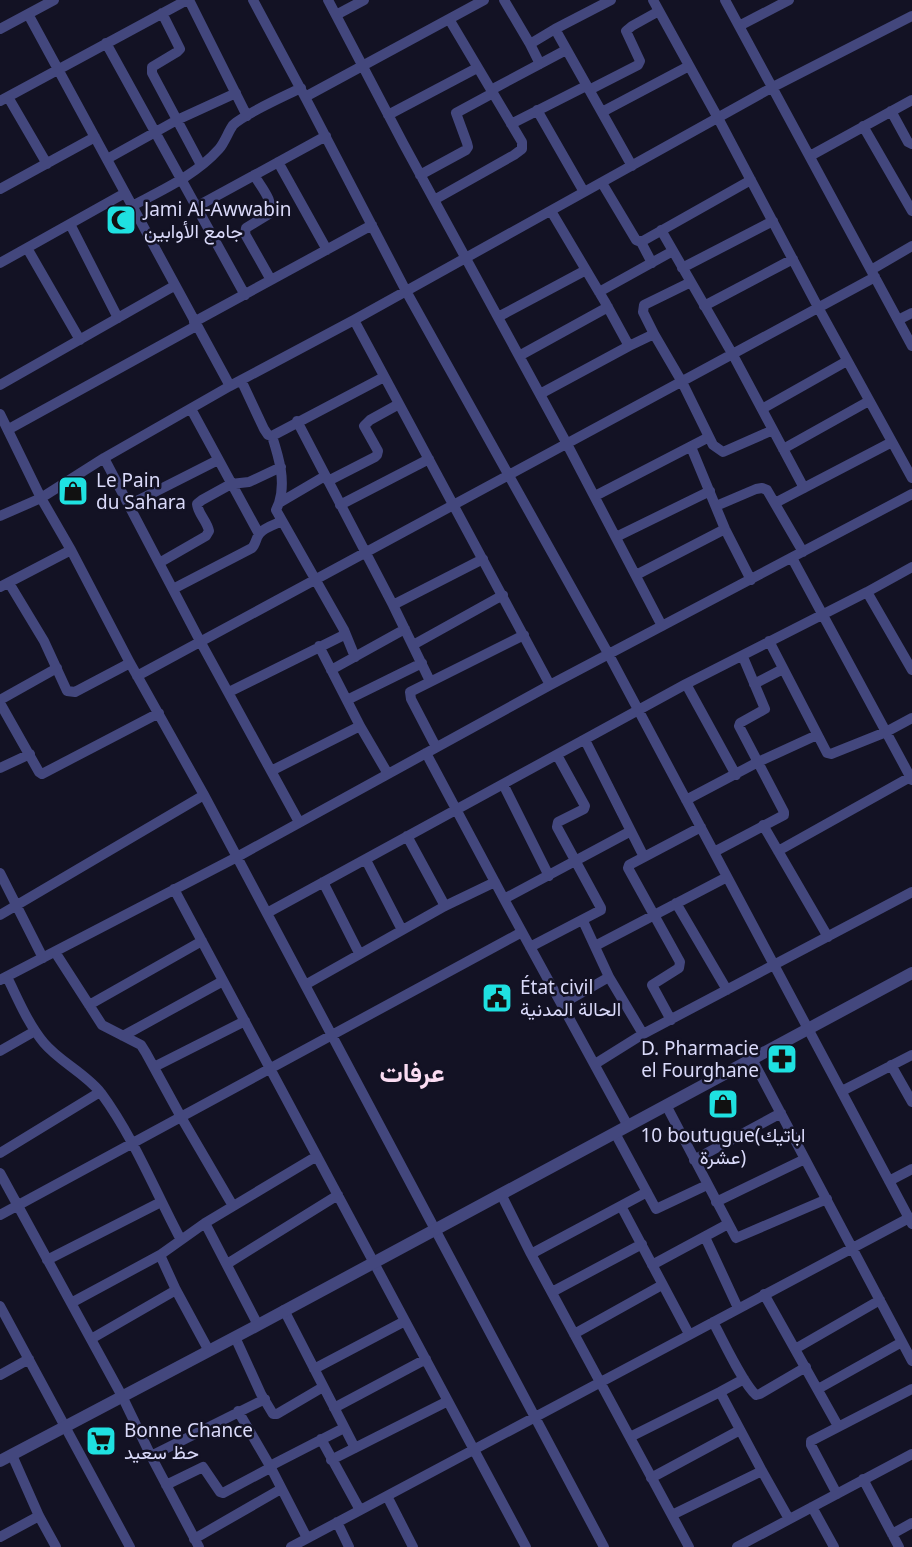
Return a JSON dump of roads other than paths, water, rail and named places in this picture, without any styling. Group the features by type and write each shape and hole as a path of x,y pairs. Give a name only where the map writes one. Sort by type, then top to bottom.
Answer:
{"street":[{"path":"0,29 28,14 38,4 54,0"},
{"path":"47,164 4,99 188,0 247,116"},
{"path":"253,0 406,291 639,710 910,1221 764,1294 291,1547"},
{"path":"328,0 420,175 567,443 662,626"},
{"path":"336,15 364,0"},
{"path":"504,0 540,64"},
{"path":"530,44 611,0"},
{"path":"653,0 912,478"},
{"path":"725,0 912,346"},
{"path":"132,206 201,165 218,150 233,125 247,116 363,66 479,1"},
{"path":"739,26 787,1"},
{"path":"511,124 638,65 640,61 626,32 659,11"},
{"path":"162,13 180,49 152,67 152,73 201,165"},
{"path":"28,14 230,386"},
{"path":"0,516 41,498 104,458 230,386 773,88 912,16"},
{"path":"434,200 522,149 522,142 449,19"},
{"path":"555,29 632,166"},
{"path":"106,43 244,295"},
{"path":"420,175 468,147 456,113 566,50"},
{"path":"601,113 689,66"},
{"path":"388,115 477,68"},
{"path":"107,159 177,120 236,93"},
{"path":"810,156 912,100"},
{"path":"537,110 584,192"},
{"path":"891,111 908,142 912,144"},
{"path":"863,127 912,211"},
{"path":"196,207 326,136"},
{"path":"1,187 95,137"},
{"path":"278,162 327,250"},
{"path":"254,176 272,211 246,228 245,234 271,280"},
{"path":"641,242 751,180"},
{"path":"602,183 652,263"},
{"path":"0,263 125,193"},
{"path":"551,211 629,346"},
{"path":"682,268 773,221"},
{"path":"70,224 118,318"},
{"path":"9,429 372,225"},
{"path":"661,230 733,355 804,488"},
{"path":"137,676 819,309 912,246"},
{"path":"27,248 80,340"},
{"path":"600,292 673,251"},
{"path":"704,306 793,259"},
{"path":"498,317 586,270"},
{"path":"691,282 644,305 643,312 713,445 723,452 773,430"},
{"path":"0,385 174,286"},
{"path":"519,356 608,307"},
{"path":"898,320 912,313"},
{"path":"354,320 550,685"},
{"path":"540,394 654,334"},
{"path":"762,409 847,361"},
{"path":"272,436 384,377"},
{"path":"241,380 264,429 272,436 281,467 282,495 276,510 355,657"},
{"path":"783,449 869,401"},
{"path":"279,503 374,457 378,451 365,426 370,419 399,404"},
{"path":"173,589 252,548 258,534 191,409"},
{"path":"0,414 41,498 204,795 604,1547"},
{"path":"297,421 430,681"},
{"path":"595,496 709,437"},
{"path":"775,503 892,442"},
{"path":"691,447 751,580"},
{"path":"104,458 299,822"},
{"path":"340,505 429,459"},
{"path":"129,505 218,460"},
{"path":"159,563 206,536 209,531 208,524 197,508 197,504 202,500 231,484 249,482 281,467"},
{"path":"716,506 756,489 767,490 803,552"},
{"path":"616,537 710,491"},
{"path":"181,1240 133,1143 100,1092 52,1052 35,1031 4,979 237,857 550,685 912,494"},
{"path":"258,534 282,521"},
{"path":"636,575 726,529"},
{"path":"71,550 5,585 44,641 65,689 71,693 130,663"},
{"path":"778,851 911,778 792,558"},
{"path":"393,605 483,559"},
{"path":"267,913 686,684 743,657 912,567"},
{"path":"867,592 912,670"},
{"path":"413,645 503,595"},
{"path":"331,670 405,629"},
{"path":"229,692 344,633"},
{"path":"524,635 412,690 410,695 458,810 628,1126"},
{"path":"769,641 827,753 886,732 912,718"},
{"path":"319,646 388,775"},
{"path":"714,852 784,815 739,726 765,709 743,657"},
{"path":"347,701 422,663"},
{"path":"57,668 0,702 39,772 44,774 159,713"},
{"path":"754,684 783,669"},
{"path":"686,684 736,775"},
{"path":"271,771 360,726"},
{"path":"686,800 817,735"},
{"path":"585,740 644,857"},
{"path":"0,768 30,754"},
{"path":"530,947 601,910 556,824 585,806 557,755"},
{"path":"503,784 549,876"},
{"path":"0,915 204,795"},
{"path":"764,825 828,937"},
{"path":"671,1020 652,985 679,968 680,962 628,868 629,865 701,827"},
{"path":"504,899 631,831"},
{"path":"407,836 445,906"},
{"path":"366,860 402,930"},
{"path":"0,873 43,958"},
{"path":"595,946 727,877"},
{"path":"323,881 359,953"},
{"path":"305,985 445,906 495,882"},
{"path":"174,889 526,1547"},
{"path":"595,1064 643,1034 912,892"},
{"path":"676,903 727,990"},
{"path":"583,921 609,977 643,1034"},
{"path":"0,1215 522,932"},
{"path":"89,1005 202,941"},
{"path":"55,952 102,1024 141,1045 233,1206"},
{"path":"56,1547 6,1458 912,973"},
{"path":"562,1004 609,977"},
{"path":"123,1036 223,981"},
{"path":"154,1067 245,1021"},
{"path":"0,1051 35,1031"},
{"path":"842,1091 912,1055"},
{"path":"752,1059 912,1361"},
{"path":"891,1065 912,1102"},
{"path":"0,1153 100,1092"},
{"path":"666,1105 737,1238 827,1199"},
{"path":"694,1160 781,1114"},
{"path":"615,1133 657,1210 707,1185"},
{"path":"71,1303 160,1255 205,1223 317,1157"},
{"path":"716,1202 805,1159"},
{"path":"889,1181 912,1169"},
{"path":"0,1173 91,1339 196,1543 281,1489"},
{"path":"531,1254 646,1192"},
{"path":"501,1194 689,1547"},
{"path":"227,1264 338,1195"},
{"path":"47,1260 161,1202"},
{"path":"621,1206 689,1334"},
{"path":"205,1223 258,1325"},
{"path":"652,1265 728,1224"},
{"path":"705,1237 738,1308"},
{"path":"552,1292 642,1244"},
{"path":"160,1255 209,1351"},
{"path":"574,1334 662,1285"},
{"path":"91,1339 176,1290"},
{"path":"764,1294 838,1426"},
{"path":"795,1349 880,1300"},
{"path":"0,1307 130,1547"},
{"path":"284,1310 355,1448"},
{"path":"314,1369 405,1321"},
{"path":"713,1322 755,1395 806,1367"},
{"path":"235,1337 273,1414 323,1387"},
{"path":"818,1389 902,1342"},
{"path":"0,1375 29,1359"},
{"path":"334,1408 426,1359"},
{"path":"629,1437 744,1379"},
{"path":"837,1494 810,1443 812,1440 912,1390"},
{"path":"720,1392 789,1519"},
{"path":"151,1456 265,1399"},
{"path":"331,1460 448,1401"},
{"path":"238,1411 307,1538"},
{"path":"166,1485 203,1467 223,1493 344,1428"},
{"path":"651,1478 740,1430"},
{"path":"321,1439 360,1510"},
{"path":"737,1547 912,1454"},
{"path":"672,1515 762,1471"},
{"path":"863,1479 899,1547"},
{"path":"387,1496 413,1547"},
{"path":"812,1507 834,1547"},
{"path":"0,1537 39,1516"},
{"path":"337,1522 349,1547"},
{"path":"892,1534 912,1523"}],"place":[{"name":"Jami Al-Awwabin جامع الأوابين","path":"121,220"},
{"name":"Le Pain du Sahara","path":"73,491"},
{"name":"État civil الحالة المدنية","path":"497,998"},
{"name":"D. Pharmacie el Fourghane","path":"782,1059"},
{"name":"10 boutugue(اباتيك عشرة)","path":"723,1104"},
{"name":"Bonne Chance حظ سعيد","path":"101,1441"}],"district":[{"name":"عرفات","path":"412,1073"}]}
